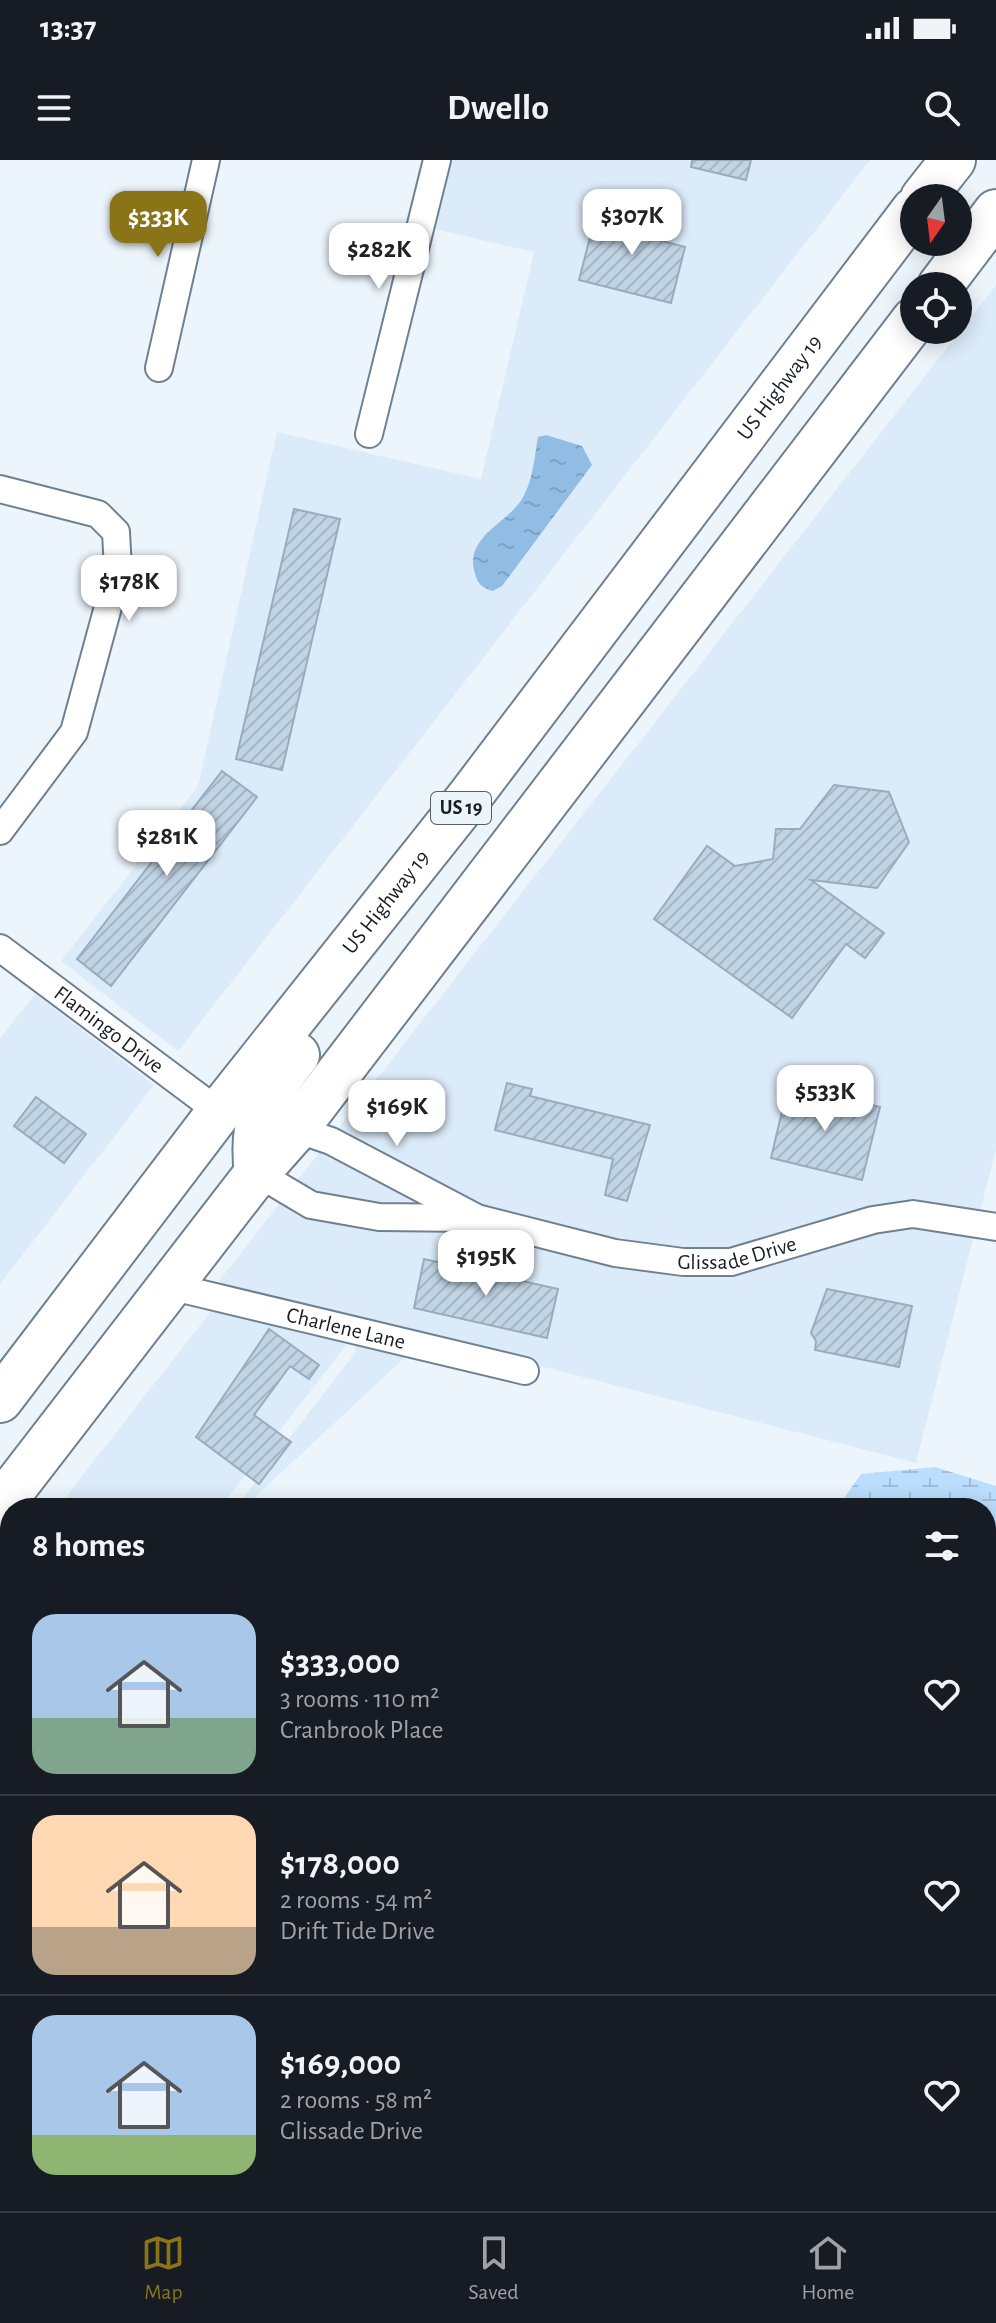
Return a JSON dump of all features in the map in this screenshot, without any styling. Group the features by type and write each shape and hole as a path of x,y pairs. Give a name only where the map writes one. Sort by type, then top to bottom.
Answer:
{"highway":[{"path":"923,184 927,160"},
{"path":"933,184 953,160"},
{"path":"951,272 996,212"},
{"name":"US Highway 19","path":"0,1400 219,1112 467,800 900,228"},
{"name":"US 19","path":"14,1498 169,1286 257,1173 296,1129 900,338"},
{"path":"257,1173 253,1140 272,1088 394,929 467,800"}],"street":[{"path":"159,368 206,160"},
{"path":"369,434 437,160"},
{"path":"0,489 98,514 116,532 118,570 74,732 0,831"},
{"name":"Flamingo Drive","path":"0,948 219,1112"},
{"name":"Glissade Drive","path":"296,1129 331,1141 477,1218 615,1253 683,1262 731,1262 873,1220 913,1214 996,1227"},
{"name":"Glissade Drive","path":"257,1173 311,1205 379,1217 477,1218"},
{"name":"Charlene Lane","path":"169,1286 525,1371"}],"shaded area":[{"path":"423,160 870,160 178,1051 61,961 198,786 277,432 481,479 534,252 408,223"},
{"path":"996,285 996,1149 916,1463 427,1337 254,1498 243,1498 356,1352 350,1331 203,1302 50,1498 950,344 972,344 972,316"},
{"path":"35,994 154,1085 0,1284 0,1039"},
{"path":"212,1310 347,1344 228,1498 65,1498"}],"green space":[{"path":"935,1467 996,1486 996,1498 844,1498 861,1474"}],"water":[{"path":"546,435 582,446 592,465 502,586 489,590 480,584 475,575 473,559 476,549 488,532 520,502 530,479 538,437"}],"building":[{"path":"692,160 751,160 746,180 691,167"},
{"path":"597,210 662,223 658,240 685,247 671,303 579,280"},
{"path":"294,509 340,519 282,770 236,759"},
{"path":"222,771 257,797 111,986 77,959"},
{"path":"834,785 889,792 909,842 877,888 811,880 884,933 865,958 846,944 792,1018 654,919 707,846 735,866 773,859 776,829 800,829"},
{"path":"507,1083 532,1089 530,1096 650,1125 627,1201 605,1195 613,1159 495,1130"},
{"path":"788,1086 880,1107 862,1180 771,1158"},
{"path":"36,1097 86,1134 64,1163 14,1126"},
{"path":"424,1259 558,1289 547,1338 414,1308"},
{"path":"827,1289 912,1306 899,1367 815,1350 816,1341 811,1333"},
{"path":"269,1329 319,1365 309,1379 290,1366 254,1415 291,1442 259,1484 196,1437"}]}
